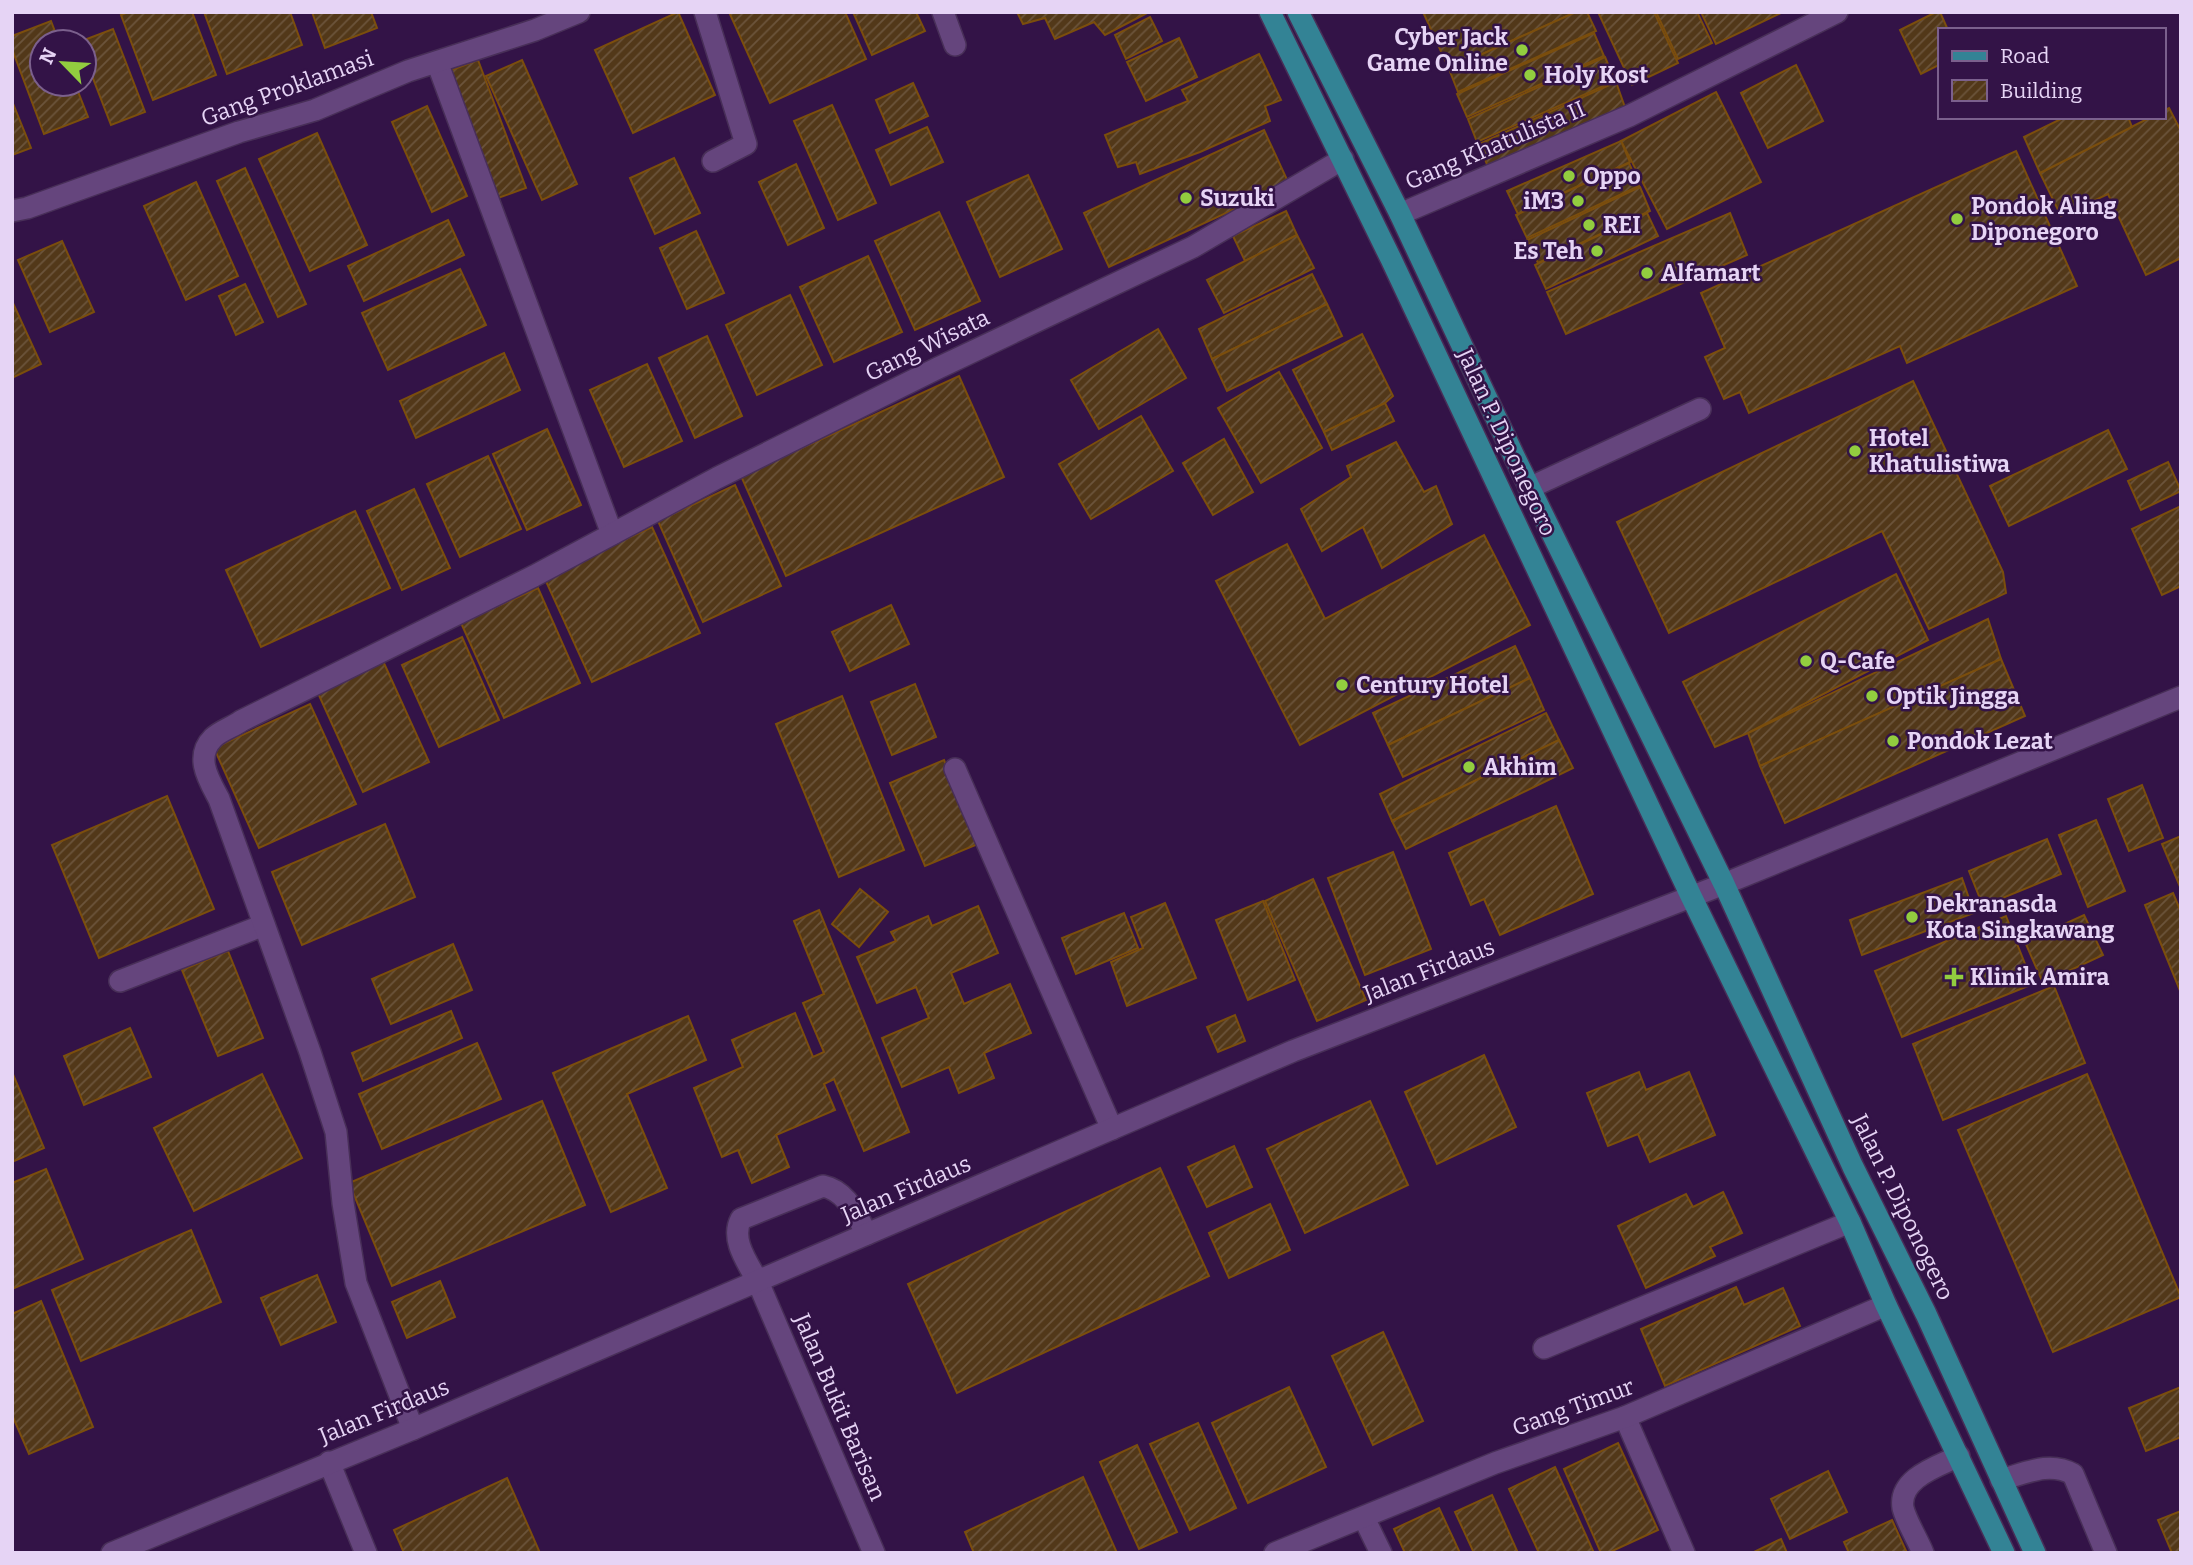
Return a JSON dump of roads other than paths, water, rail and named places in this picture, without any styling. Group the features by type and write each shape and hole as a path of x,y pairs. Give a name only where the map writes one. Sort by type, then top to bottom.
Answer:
{"main road":[{"name":"Jalan P. Diponegoro","path":"1270,12 1391,258 1691,896"},
{"name":"Jalan P. Diponegoro","path":"1298,12 1400,214 1529,488 1724,884"},
{"name":"Jalan P. Diponogero","path":"1724,884 1853,1167 1926,1314 2035,1553"},
{"path":"1691,896 1850,1222 1886,1305 2004,1553"}],"street":[{"name":"Gang Proklamasi","path":"12,211 110,180 239,132 315,110 408,71 535,30 579,12"},
{"path":"705,12 746,144 712,160"},
{"path":"943,12 955,45"},
{"name":"Gang Khatulista II","path":"1400,214 1629,116 1837,12"},
{"path":"437,62 612,534"},
{"name":"Gang Wisata","path":"413,1429 356,1283 343,1203 336,1132 219,799 207,776 203,760 206,748 214,737 241,721 534,576 717,478 938,368 1193,247 1343,159"},
{"path":"1529,488 1700,410"},
{"name":"Jalan Firdaus","path":"112,1553 413,1429 1293,1051 1724,884 2181,697"},
{"path":"955,769 1112,1129"},
{"path":"120,981 264,925"},
{"name":"Jalan Bukit Barisan","path":"867,1234 845,1197 833,1188 822,1186 741,1219 736,1228 738,1244 758,1282 874,1553"},
{"path":"1544,1348 1850,1222"},
{"name":"Gang Timur","path":"1275,1553 1495,1464 1625,1417 1886,1305"},
{"path":"1625,1417 1684,1553"},
{"path":"1923,1553 1903,1507 1905,1493 1913,1480 1959,1456"},
{"path":"329,1462 366,1553"},
{"path":"2001,1479 2055,1467 2073,1474 2106,1553"},
{"path":"1364,1518 1381,1553"}],"place":[{"name":"Cyber Jack Game Online","path":"1522,50"},
{"name":"Holy Kost","path":"1530,75"},
{"name":"Oppo","path":"1569,176"},
{"name":"Suzuki","path":"1186,198"},
{"name":"iM3","path":"1578,201"},
{"name":"Pondok Aling Diponegoro","path":"1957,219"},
{"name":"REI","path":"1589,225"},
{"name":"Es Teh","path":"1597,251"},
{"name":"Alfamart","path":"1647,273"},
{"name":"Hotel Khatulistiwa","path":"1855,451"},
{"name":"Q-Cafe","path":"1806,661"},
{"name":"Century Hotel","path":"1342,685"},
{"name":"Optik Jingga","path":"1872,696"},
{"name":"Pondok Lezat","path":"1893,741"},
{"name":"Akhim","path":"1469,767"},
{"name":"Dekranasda Kota Singkawang","path":"1912,917"},
{"name":"Klinik Amira","path":"1954,977"}]}
